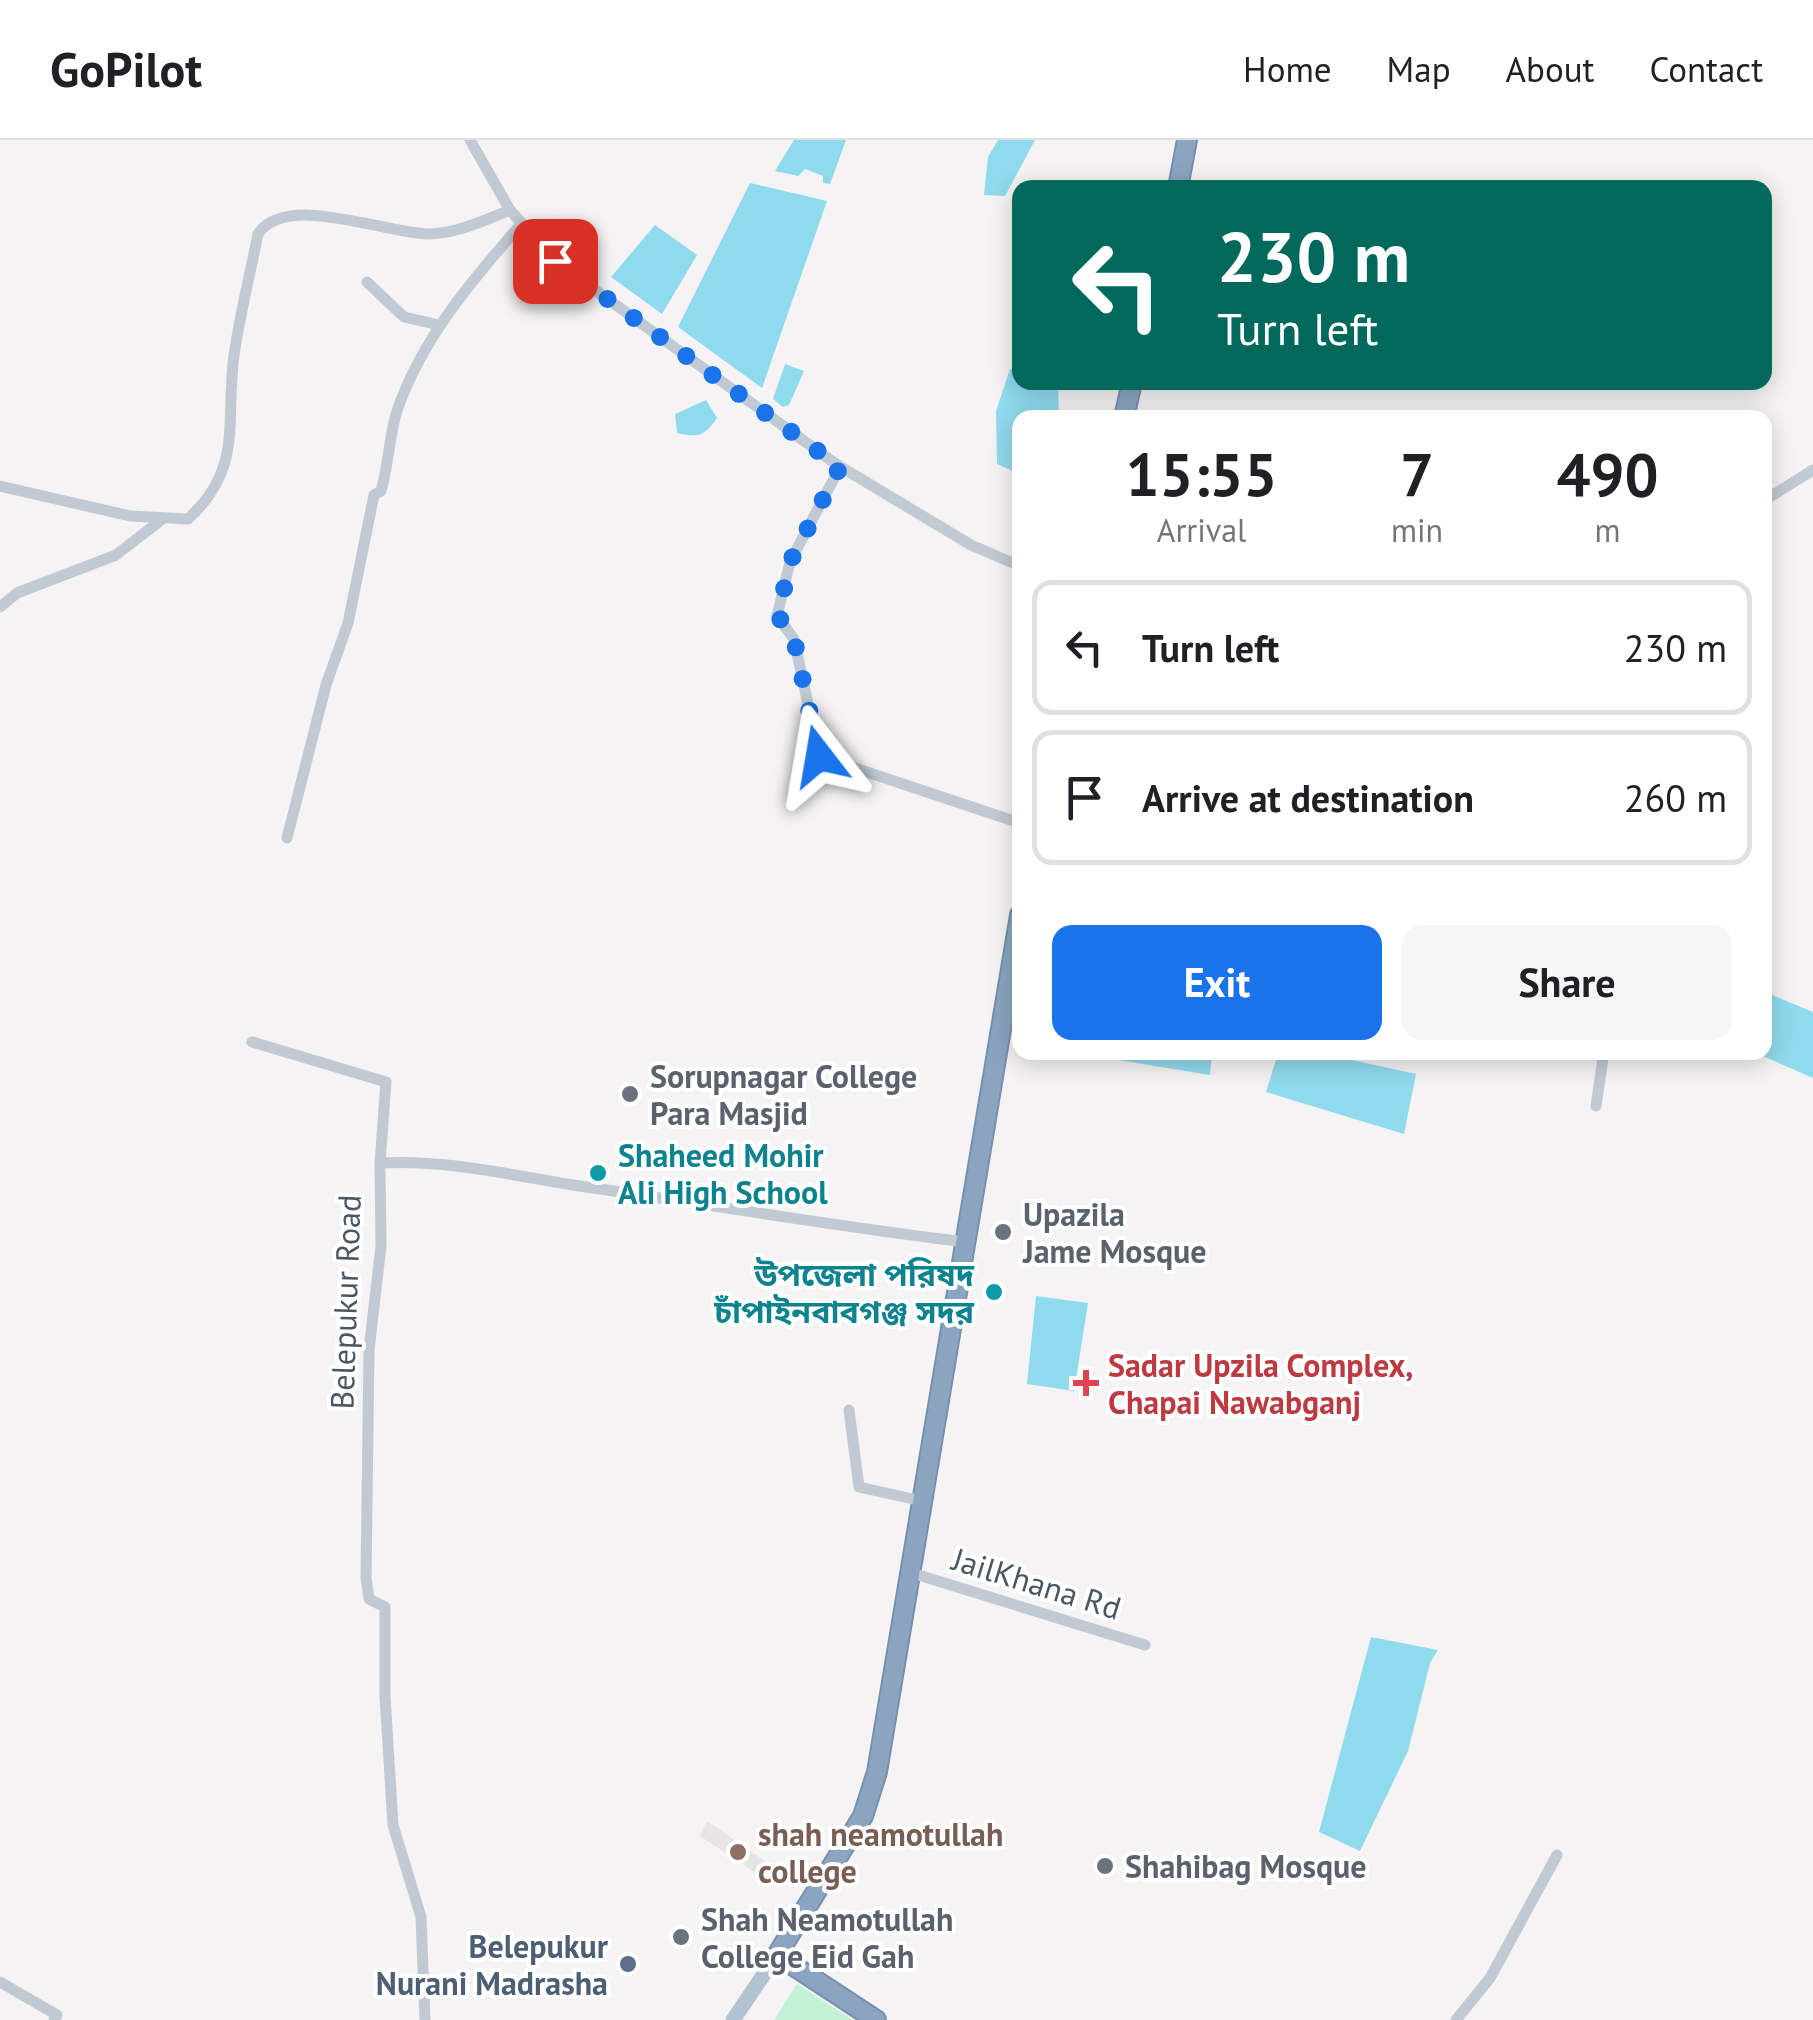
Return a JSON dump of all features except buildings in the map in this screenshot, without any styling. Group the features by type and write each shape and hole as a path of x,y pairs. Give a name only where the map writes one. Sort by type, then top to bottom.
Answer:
{"highway":[{"path":"1180,180 1187,140"},
{"path":"876,2020 777,1955 863,1816 877,1772 1012,963"}],"main road":[{"path":"734,2020 777,1955"}],"street":[{"path":"470,140 510,210 555,261 840,467 970,546 1012,563"},
{"path":"0,486 160,521 188,519 210,500 230,456 234,357 258,234 266,224 282,216 309,214 431,234 510,210"},
{"path":"287,838 326,685 348,623 369,515 387,469 396,413 439,325 522,223"},
{"path":"367,282 404,318 439,325"},
{"path":"840,467 790,562 778,616 794,639 819,756 1012,820"},
{"path":"1772,496 1813,470"},
{"path":"0,607 17,593 116,555 160,521"},
{"path":"252,1042 386,1082 380,1163"},
{"path":"1596,1106 1603,1060"},
{"name":"Belepukur Road","path":"425,2020 420,1917 393,1825 385,1696 386,1607 368,1599 366,1578 369,1350 381,1246 380,1163 451,1166 712,1203 825,1225 966,1242"},
{"path":"849,1410 859,1487 922,1501"},
{"name":"JailKhana Rd","path":"912,1573 1145,1645"},
{"path":"1456,2020 1490,1978 1556,1854"},
{"path":"0,1982 57,2015 54,2020"}],"shaded area":[{"name":"shah neamotullah college","path":"707,1821 766,1862 759,1875 700,1836"}],"green space":[{"path":"797,1984 853,2020 774,2020"}],"water":[{"path":"794,140 846,140 830,184 823,183 823,176 805,169 798,176 775,171"},
{"path":"998,140 1035,140 1005,196 984,195 988,157"},
{"path":"750,183 827,201 762,388 678,327"},
{"path":"655,225 697,255 662,314 611,277"},
{"path":"785,364 804,371 789,405 783,407 773,399"},
{"path":"1010,369 1012,390 1058,390 1059,410 1012,410 1012,471 997,464 996,411"},
{"path":"706,400 717,418 709,429 696,435 677,433 675,414"},
{"path":"1772,995 1813,1012 1813,1078 1772,1060"},
{"path":"1118,1060 1211,1060 1210,1075"},
{"path":"1276,1060 1352,1060 1416,1074 1404,1134 1266,1092"},
{"path":"1036,1296 1088,1303 1074,1391 1027,1384"},
{"path":"1371,1637 1438,1650 1430,1663 1408,1751 1360,1851 1319,1832"}],"place":[{"name":"Sorupnagar College Para Masjid","path":"630,1094"},
{"name":"Shaheed Mohir Ali High School","path":"598,1173"},
{"name":"Upazila Jame Mosque","path":"1003,1232"},
{"name":"উপজেলা পরিষদ চাঁপাইনবাবগঞ্জ সদর","path":"994,1292"},
{"name":"Sadar Upzila Complex, Chapai Nawabganj","path":"1086,1383"},
{"name":"shah neamotullah college","path":"738,1852"},
{"name":"Shahibag Mosque","path":"1105,1866"},
{"name":"Shah Neamotullah College Eid Gah","path":"681,1937"},
{"name":"Belepukur Nurani Madrasha","path":"628,1964"}],"route":[{"path":"555,261 840,467 790,562 778,616 794,639 819,756"}]}
